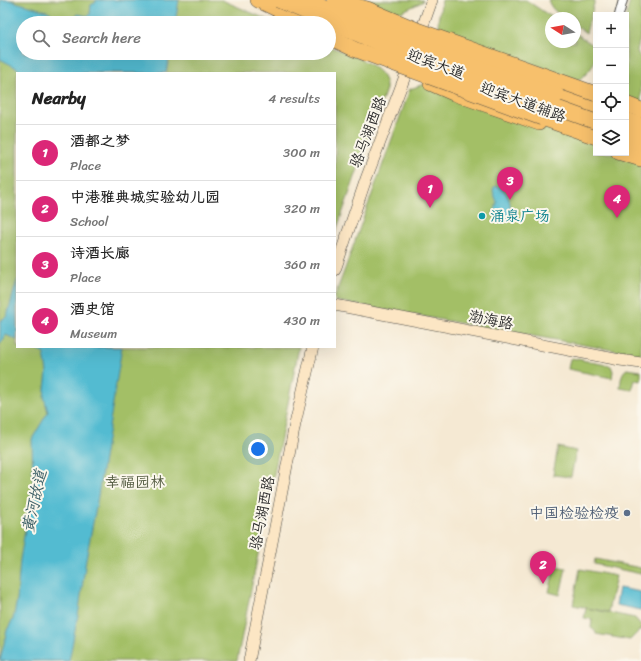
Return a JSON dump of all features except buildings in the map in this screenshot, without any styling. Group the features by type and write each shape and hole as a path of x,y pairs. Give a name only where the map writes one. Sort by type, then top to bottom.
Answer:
{"highway":[{"path":"258,0 291,16"},
{"name":"迎宾大道","path":"278,0 316,16"},
{"name":"迎宾大道","path":"307,0 437,52 593,108"},
{"path":"334,0 367,9 417,30 593,93"},
{"name":"迎宾大道","path":"336,25 386,46 593,121"},
{"path":"336,40 354,49 593,136"},
{"path":"629,105 641,110"},
{"path":"629,121 641,125"},
{"path":"629,134 641,139"},
{"path":"629,149 641,153"}],"main road":[{"path":"248,0 282,16"},
{"path":"334,0 392,23 449,36 593,86"},
{"name":"迎宾大道辅路","path":"336,43 453,94 593,144"},
{"path":"629,99 641,103"},
{"path":"628,156 641,160"}],"street":[{"path":"400,25 411,24 419,20 431,0"},
{"name":"骆马湖西路","path":"336,267 366,179 422,30 431,0"},
{"path":"620,12 623,0"},
{"name":"渤海路","path":"336,305 641,363"},
{"name":"骆马湖西路","path":"249,661 294,424 313,348"}],"green space":[{"name":"幸福园林","path":"0,0 222,0 259,16 16,16 16,60 336,60 336,49 374,67 385,81 386,89 336,231 336,72 16,72 16,348 299,348 237,661 0,661"},
{"path":"359,0 423,0 422,2 401,12 387,12"},
{"path":"442,0 526,0 545,13 545,48 581,48 581,37 593,45 593,64 590,70 578,80 440,32 438,21"},
{"path":"548,0 595,0 586,33 581,29 581,12 556,12"},
{"path":"630,0 641,0 641,34 637,51 641,59 641,108 629,103 629,12 627,12"},
{"path":"438,79 593,134 593,156 629,156 629,152 641,150 641,355 336,301 336,293 410,89"},
{"path":"572,358 611,366 613,371 612,378 568,369 570,359"},
{"path":"627,369 641,371 641,381 635,380 632,390 620,388 622,374"},
{"path":"558,447 576,451 571,477 553,475"},
{"path":"595,559 641,568 641,574 594,564"},
{"path":"555,566 566,568 560,595 549,592"},
{"path":"580,569 616,576 608,612 573,605"},
{"path":"586,608 635,618 641,625 641,629 630,640 596,634 591,628 592,619 584,618"}],"water":[{"path":"0,0 9,0 50,12 52,16 16,16 16,60 169,60 166,72 20,72 17,68 0,59"},
{"path":"96,0 179,0 176,16 87,16 90,14 91,5 96,2"},
{"path":"78,14 87,16 76,16"},
{"path":"497,186 506,192 510,204 509,216 502,223 497,221 494,213 497,202 493,191 494,187"},
{"path":"16,284 16,340 6,335 0,345 0,321 7,316"},
{"name":"黄河故道","path":"35,348 122,348 97,502 86,559 79,610 69,661 0,661 7,630 13,619 17,600 20,560 33,483 32,439 48,412 44,397 47,372 44,354"},
{"path":"619,588 641,592 641,610 616,605"}],"place":[{"name":"诗酒长廊","path":"510,200"},
{"name":"酒都之梦","path":"430,208"},
{"name":"涌泉广场","path":"482,216"},
{"name":"酒史馆","path":"617,218"},
{"name":"中国检验检疫","path":"627,513"},
{"name":"中港雅典城实验幼儿园","path":"543,584"}]}
